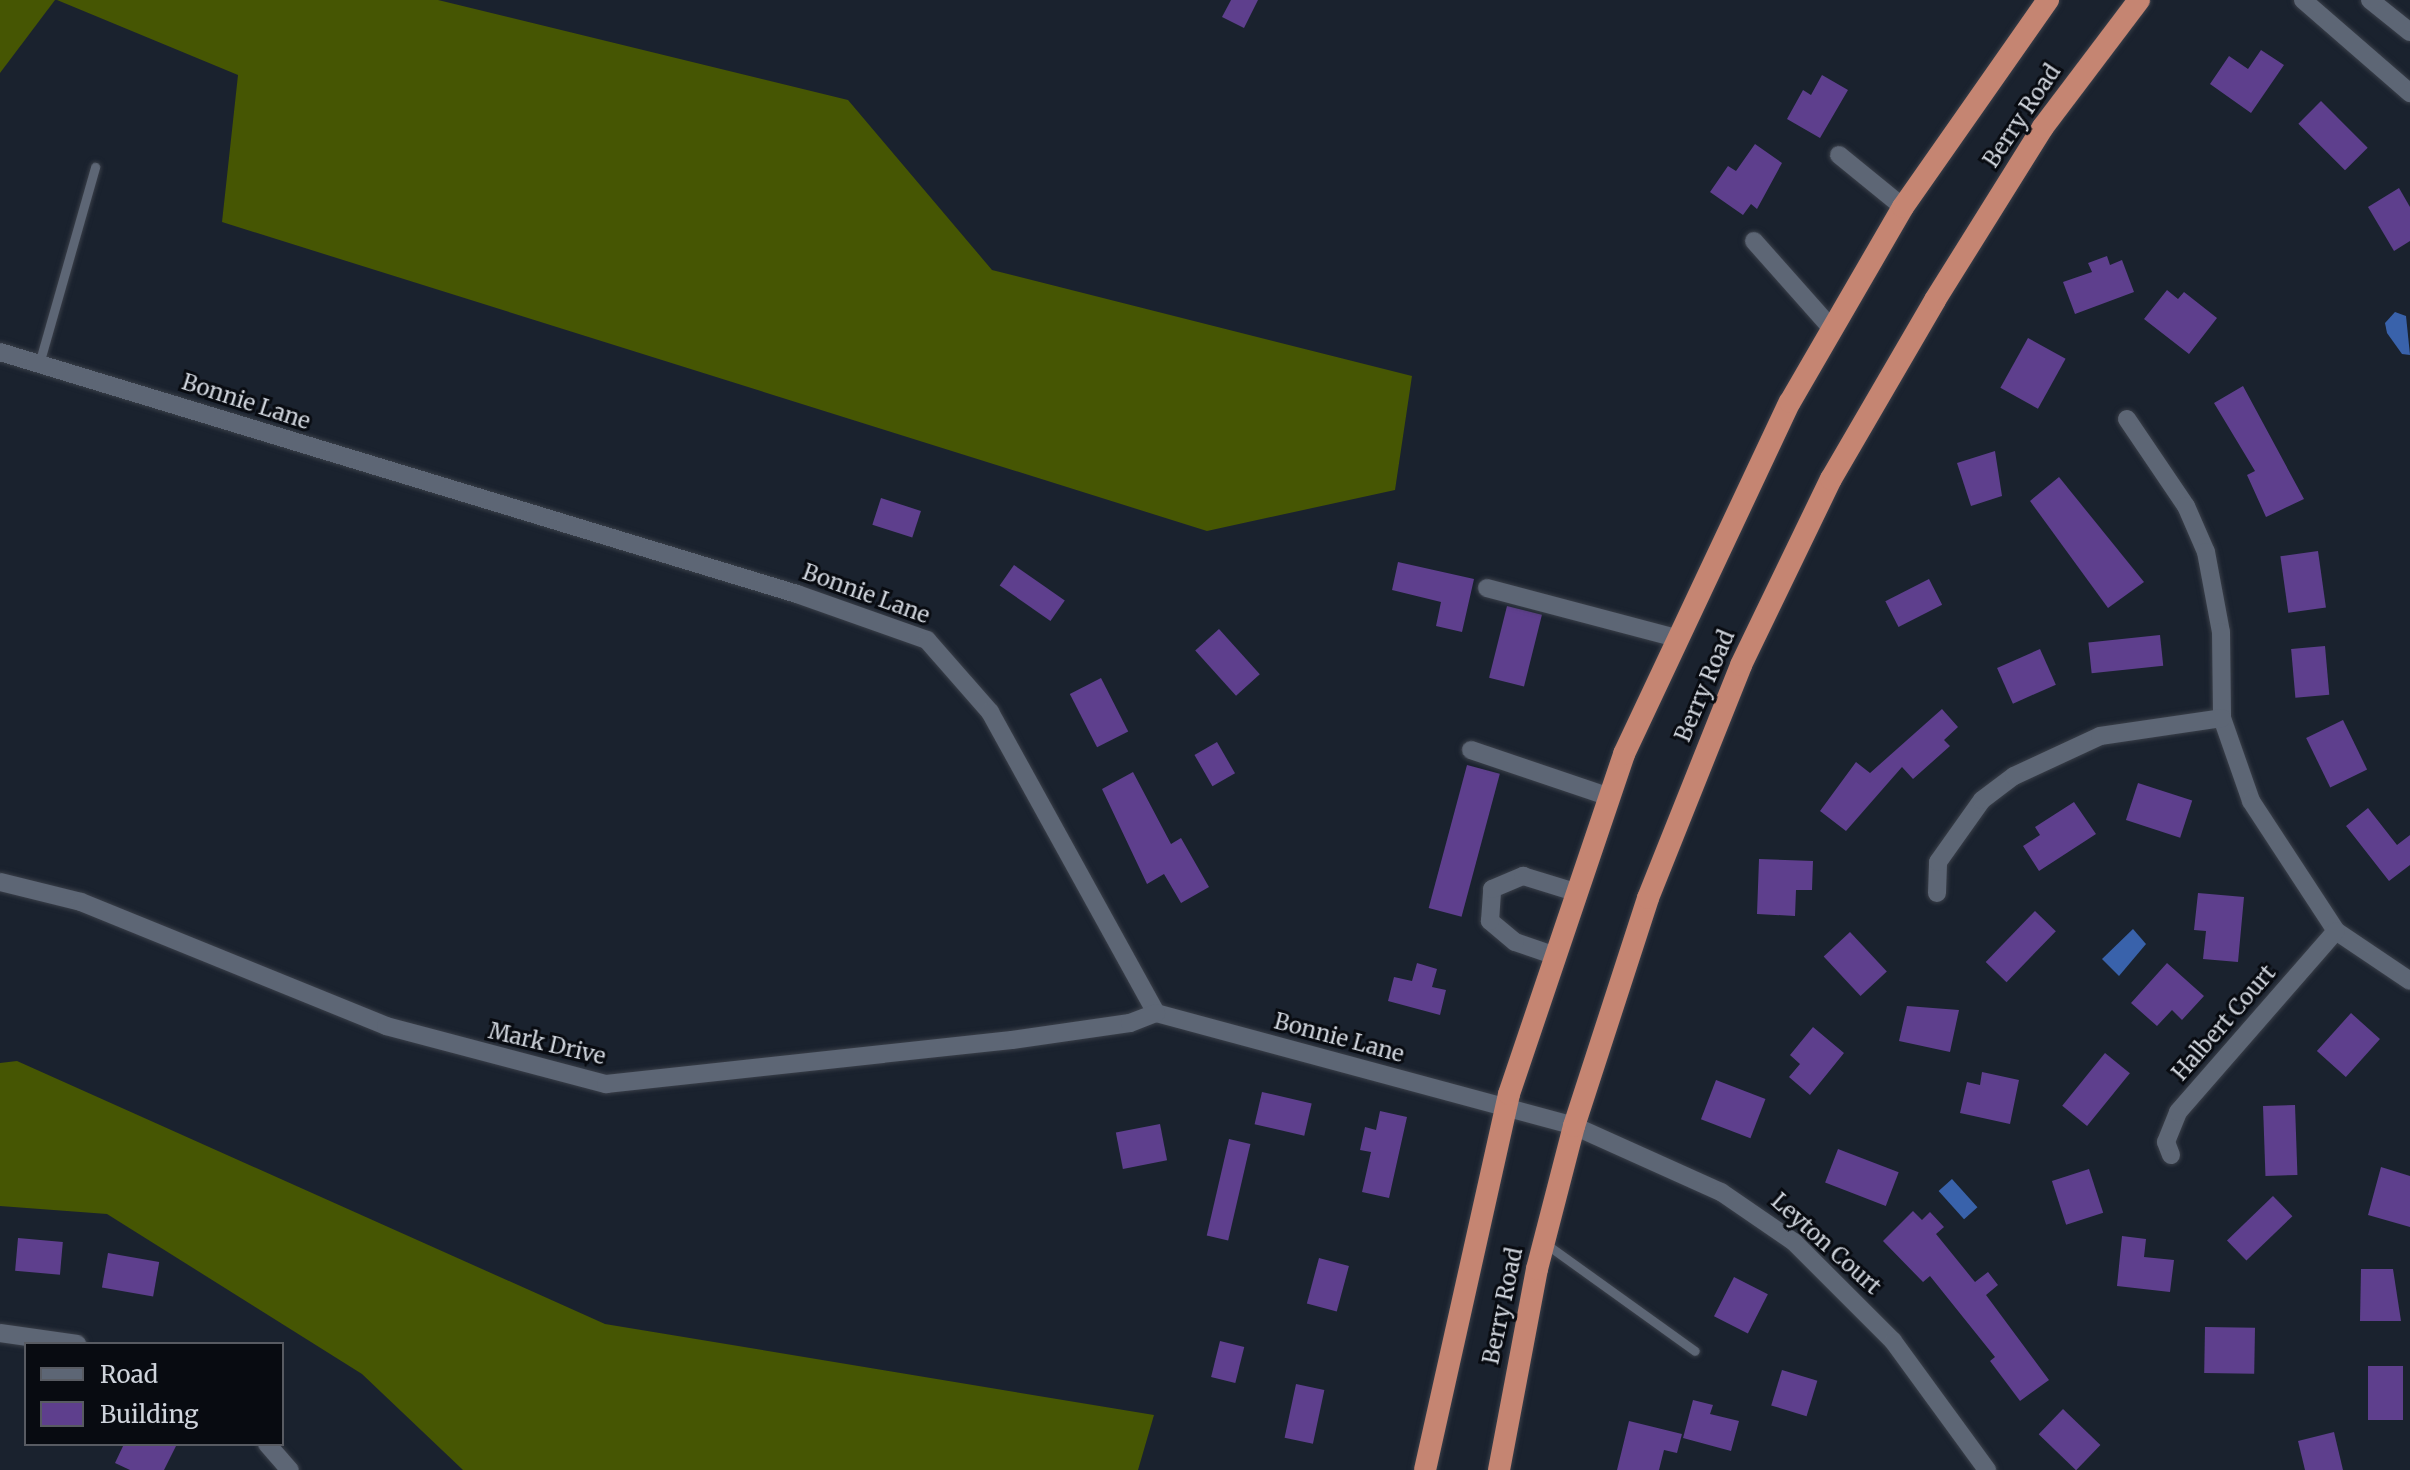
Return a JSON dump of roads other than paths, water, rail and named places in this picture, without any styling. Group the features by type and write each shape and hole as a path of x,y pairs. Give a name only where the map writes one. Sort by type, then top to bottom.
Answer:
{"highway":[{"name":"Berry Road","path":"1425,1470 1506,1108 1575,892 1610,797 1676,638 1746,487 1903,207 2048,0"},
{"name":"Berry Road","path":"1499,1470 1544,1242 1574,1126 1664,855 1786,568 1872,407 1983,222 2043,127 2139,0"}],"street":[{"path":"2303,0 2408,86"},
{"path":"2370,0 2410,32"},
{"path":"1839,155 1903,207"},
{"path":"1754,241 1832,329"},
{"name":"Bonnie Lane","path":"0,352 797,594 927,640 990,712 1156,1013 1574,1126"},
{"path":"2127,419 2174,486 2206,552 2221,632 2222,718 2251,801 2336,931 2410,981"},
{"path":"1487,588 1676,638"},
{"path":"1937,893 1938,862 1982,800 2014,776 2100,736 2222,718"},
{"path":"1471,750 1610,797"},
{"path":"1553,955 1515,942 1490,921 1492,889 1523,876 1575,892"},
{"name":"Mark Drive","path":"0,882 81,902 386,1026 606,1084 997,1042 1130,1023 1156,1013"},
{"name":"Halbert Court","path":"2171,1155 2166,1142 2178,1112 2336,931"},
{"name":"Leyton Court","path":"1574,1126 1721,1192 1794,1242 1893,1341 1987,1470"},
{"path":"0,1333 63,1342"},
{"path":"269,1446 290,1470"}],"lane":[{"path":"39,364 95,167"},
{"path":"1544,1242 1695,1351"}],"water":[{"path":"2395,312 2406,316 2410,355 2402,354 2387,333 2385,323"},
{"path":"2133,929 2146,944 2119,976 2102,959"},
{"path":"1952,1179 1977,1207 1964,1219 1939,1191"}]}
